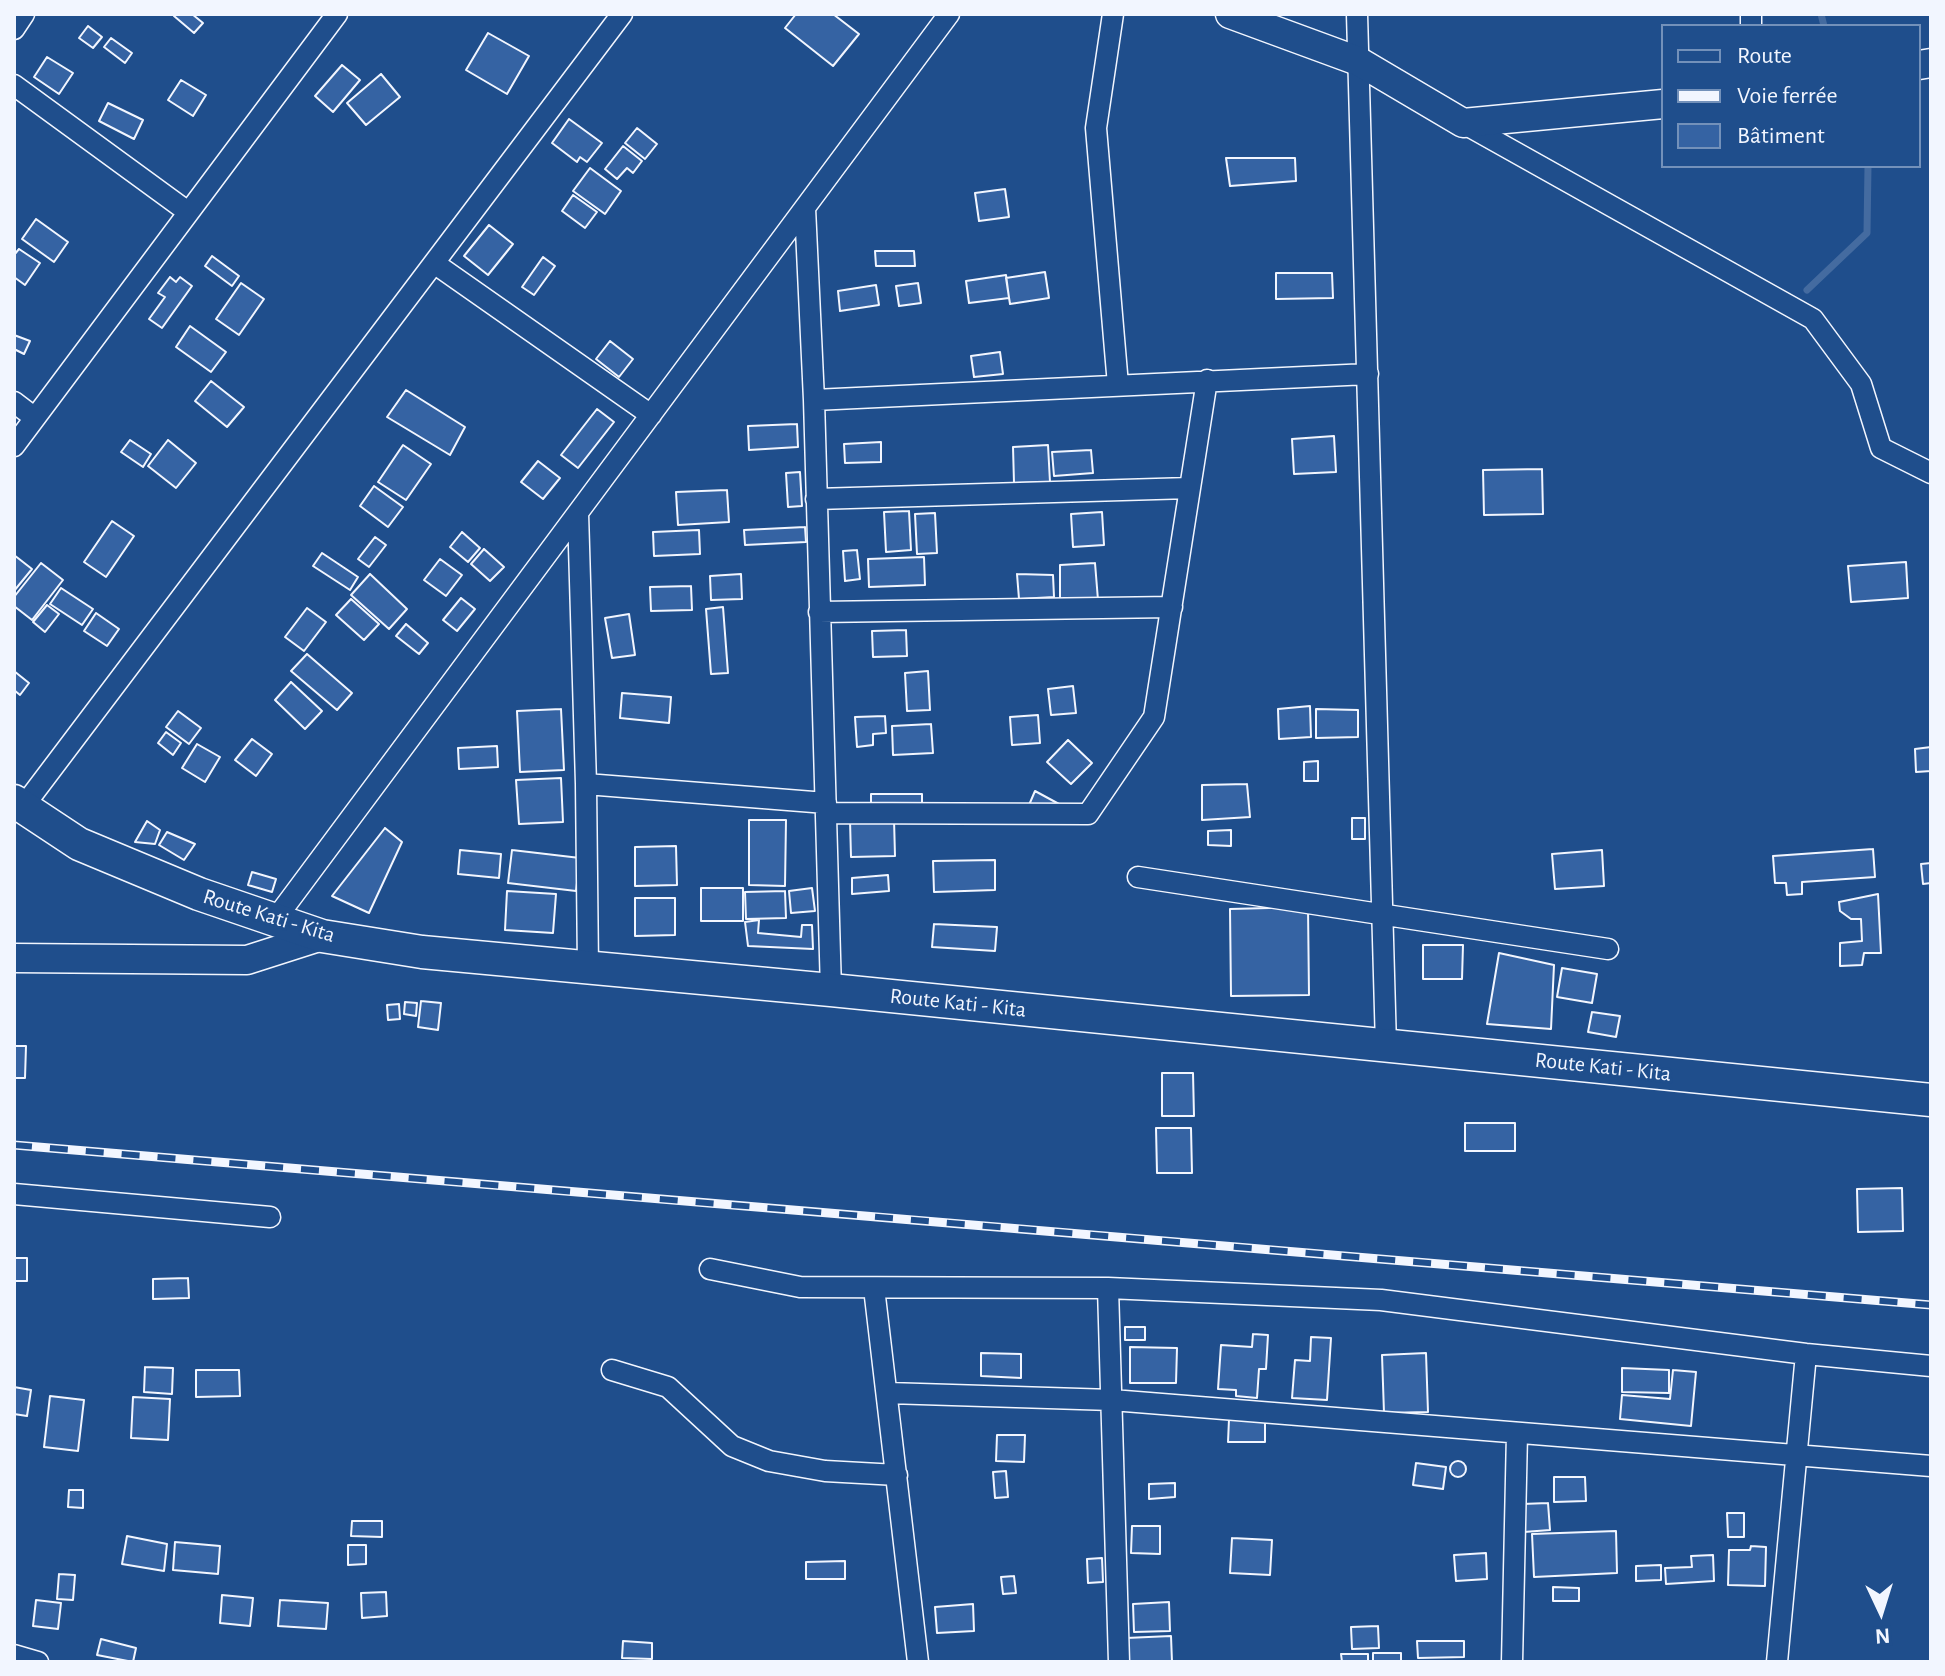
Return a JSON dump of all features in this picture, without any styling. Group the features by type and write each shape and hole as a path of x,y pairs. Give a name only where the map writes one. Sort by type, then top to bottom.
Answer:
{"main road":[{"name":"Route Kati - Kita","path":"18,804 79,844 199,894 322,936 422,952 1931,1100"}],"street":[{"path":"14,29 24,14"},
{"path":"14,446 337,14"},
{"path":"18,804 622,14"},
{"path":"274,921 949,14"},
{"path":"1113,14 1096,128 1118,385"},
{"path":"1230,14 1358,61 1813,319 1861,384 1881,448 1931,473"},
{"path":"1357,14 1386,1046"},
{"path":"14,85 188,212"},
{"path":"1463,123 1661,104"},
{"path":"805,208 814,400 831,990"},
{"path":"434,263 651,415"},
{"path":"814,400 1368,374"},
{"path":"586,784 826,808 1088,814 1154,717 1207,380"},
{"path":"14,402 35,418"},
{"path":"816,499 1190,488"},
{"path":"578,513 588,968"},
{"path":"819,612 1172,607"},
{"path":"1138,877 1608,949"},
{"path":"14,958 247,960 322,936"},
{"path":"14,1194 270,1217"},
{"path":"710,1269 800,1287 1108,1288 1381,1300 1806,1354 1931,1366"},
{"path":"874,1288 918,1662"},
{"path":"1108,1288 1119,1662"},
{"path":"1777,1662 1806,1354"},
{"path":"612,1370 668,1387 732,1446 769,1461 825,1471 897,1475"},
{"path":"888,1393 1112,1400 1931,1466"},
{"path":"1512,1662 1517,1433"},
{"path":"14,1655 38,1662"}],"building":[{"path":"175,14 192,14 203,23 194,33"},
{"path":"796,14 833,14 859,34 833,66 785,28"},
{"path":"88,26 102,37 93,48 79,38"},
{"path":"488,33 529,56 507,94 466,70"},
{"path":"111,38 132,53 125,63 104,47"},
{"path":"47,57 73,73 59,94 34,77"},
{"path":"342,65 360,80 333,112 315,96"},
{"path":"381,74 400,97 366,125 347,103"},
{"path":"181,80 206,95 193,116 168,100"},
{"path":"108,103 143,120 134,139 99,121"},
{"path":"569,119 602,143 587,162 580,157 577,162 552,143"},
{"path":"637,128 657,144 645,159 625,143"},
{"path":"623,146 642,161 633,173 627,168 617,179 605,169"},
{"path":"1226,158 1295,158 1296,181 1230,186"},
{"path":"590,168 621,191 605,214 573,191"},
{"path":"1005,189 1009,217 979,221 975,193"},
{"path":"573,195 597,212 585,228 562,211"},
{"path":"36,219 68,242 54,262 22,239"},
{"path":"489,225 513,244 488,275 464,256"},
{"path":"19,249 40,263 25,285 14,277 14,255"},
{"path":"875,251 914,251 915,266 876,266"},
{"path":"212,256 239,276 232,286 205,266"},
{"path":"543,257 555,266 534,295 522,287"},
{"path":"1045,272 1049,298 1010,304 1006,278"},
{"path":"1276,273 1332,273 1333,298 1276,299"},
{"path":"1006,275 1009,298 969,303 966,281"},
{"path":"170,277 176,282 180,277 192,286 162,328 149,319 165,297 158,293"},
{"path":"241,283 264,299 239,335 216,319"},
{"path":"918,283 921,303 899,306 896,286"},
{"path":"876,285 879,305 840,311 838,291"},
{"path":"190,326 226,352 211,372 176,347"},
{"path":"14,335 30,341 24,354 14,349"},
{"path":"610,341 633,359 619,377 596,359"},
{"path":"1000,352 1003,374 974,377 971,356"},
{"path":"211,381 244,407 227,427 195,401"},
{"path":"406,390 465,427 450,455 387,417"},
{"path":"597,409 614,422 578,468 561,455"},
{"path":"797,424 798,447 749,450 748,426"},
{"path":"1334,436 1336,472 1294,474 1292,439"},
{"path":"130,440 151,454 143,467 121,452"},
{"path":"168,440 196,463 176,488 148,466"},
{"path":"881,442 881,462 845,463 844,444"},
{"path":"403,445 431,464 406,500 378,482"},
{"path":"1048,445 1050,482 1014,483 1013,447"},
{"path":"1091,450 1093,473 1054,476 1052,452"},
{"path":"538,461 560,478 543,499 521,482"},
{"path":"1542,469 1543,514 1484,515 1483,470"},
{"path":"800,472 802,506 788,507 786,473"},
{"path":"374,486 403,507 388,527 360,506"},
{"path":"727,490 729,522 678,525 676,492"},
{"path":"909,511 911,550 886,552 884,512"},
{"path":"1102,512 1104,545 1073,547 1071,514"},
{"path":"935,513 937,553 917,554 915,514"},
{"path":"112,521 134,536 106,577 84,562"},
{"path":"805,527 806,542 745,545 744,530"},
{"path":"699,530 700,554 654,556 653,532"},
{"path":"462,532 480,548 468,562 450,547"},
{"path":"375,537 386,545 369,567 358,559"},
{"path":"484,549 504,567 490,581 471,564"},
{"path":"857,550 860,579 845,581 843,551"},
{"path":"322,553 358,577 350,590 313,566"},
{"path":"14,555 32,569 14,591"},
{"path":"924,557 925,585 869,587 868,559"},
{"path":"440,559 462,575 446,596 424,580"},
{"path":"1906,562 1908,598 1851,602 1848,566"},
{"path":"41,563 63,580 32,620 14,606 14,597"},
{"path":"1095,563 1098,600 1060,601 1060,565"},
{"path":"370,574 407,609 389,629 351,595"},
{"path":"741,574 742,599 711,600 710,576"},
{"path":"1017,574 1053,575 1054,597 1019,599"},
{"path":"691,586 692,610 651,611 650,587"},
{"path":"61,588 93,609 82,625 50,604"},
{"path":"461,598 475,609 457,631 443,620"},
{"path":"351,599 379,624 364,640 336,615"},
{"path":"47,605 59,614 45,632 33,622"},
{"path":"723,607 728,673 711,674 706,609"},
{"path":"307,608 326,622 304,651 285,637"},
{"path":"96,613 119,629 107,646 84,631"},
{"path":"629,614 635,655 612,658 605,618"},
{"path":"406,624 428,643 419,654 396,636"},
{"path":"906,630 907,656 873,657 872,631"},
{"path":"307,654 352,693 337,710 291,671"},
{"path":"14,671 29,683 20,695 14,690"},
{"path":"928,671 930,710 907,711 905,673"},
{"path":"291,682 322,711 305,729 275,700"},
{"path":"1073,686 1076,713 1051,715 1048,689"},
{"path":"622,693 671,697 669,723 620,718"},
{"path":"1310,706 1311,737 1279,739 1278,709"},
{"path":"561,709 564,770 520,772 517,711"},
{"path":"1316,709 1358,710 1358,737 1316,738"},
{"path":"178,711 201,728 189,744 166,727"},
{"path":"1038,715 1040,743 1012,745 1010,717"},
{"path":"885,716 886,733 873,734 873,745 857,747 855,717"},
{"path":"931,724 933,753 893,755 892,726"},
{"path":"166,732 181,743 173,755 158,743"},
{"path":"252,739 272,754 256,776 235,760"},
{"path":"1068,740 1092,763 1071,784 1047,762"},
{"path":"197,744 220,757 205,782 182,768"},
{"path":"497,746 498,767 459,769 458,748"},
{"path":"1931,747 1931,771 1916,772 1915,749"},
{"path":"1318,761 1318,781 1304,781 1304,762"},
{"path":"561,778 563,822 519,824 516,780"},
{"path":"1247,784 1250,817 1202,820 1202,785"},
{"path":"1035,791 1059,804 1029,805"},
{"path":"871,794 922,794 922,808 871,807"},
{"path":"1352,818 1365,818 1365,839 1352,839"},
{"path":"894,819 895,856 851,857 850,820"},
{"path":"749,820 786,820 785,886 749,885"},
{"path":"147,821 160,830 155,844 135,842"},
{"path":"385,828 402,842 369,913 332,896"},
{"path":"1231,830 1231,846 1208,845 1208,831"},
{"path":"167,832 195,844 184,860 159,845"},
{"path":"676,846 677,885 635,886 635,847"},
{"path":"1873,849 1875,877 1802,882 1802,894 1787,895 1786,883 1775,883 1773,856"},
{"path":"460,850 501,854 499,878 458,874"},
{"path":"512,850 580,858 576,891 508,883"},
{"path":"1602,850 1604,886 1555,889 1552,854"},
{"path":"995,860 995,890 934,892 933,861"},
{"path":"1931,863 1931,883 1923,884 1921,864"},
{"path":"252,872 276,879 272,892 248,885"},
{"path":"888,875 889,891 852,894 852,878"},
{"path":"701,888 743,888 743,921 701,921"},
{"path":"812,888 815,911 791,913 789,891"},
{"path":"507,891 556,894 553,933 505,930"},
{"path":"785,891 786,918 746,919 745,892"},
{"path":"1878,894 1881,953 1864,953 1862,965 1840,966 1840,943 1862,941 1861,919 1851,919 1840,911 1839,902"},
{"path":"635,898 675,898 675,935 635,936"},
{"path":"1308,907 1309,995 1231,996 1230,909"},
{"path":"759,920 758,933 801,937 802,925 812,925 813,949 748,946 745,922"},
{"path":"934,924 997,927 995,951 932,947"},
{"path":"1423,945 1463,945 1462,979 1423,979"},
{"path":"1499,953 1554,965 1551,1029 1487,1024"},
{"path":"1562,968 1597,974 1592,1003 1557,997"},
{"path":"421,1001 441,1003 438,1030 418,1027"},
{"path":"405,1002 417,1003 416,1016 404,1014"},
{"path":"399,1004 400,1019 388,1020 387,1005"},
{"path":"1592,1012 1620,1016 1616,1037 1588,1032"},
{"path":"14,1046 26,1046 25,1078 14,1078"},
{"path":"1162,1073 1193,1073 1194,1116 1162,1116"},
{"path":"1465,1123 1515,1123 1515,1151 1465,1151"},
{"path":"1156,1128 1191,1128 1192,1173 1157,1173"},
{"path":"1902,1188 1903,1231 1858,1232 1857,1189"},
{"path":"14,1258 27,1258 27,1281 14,1281"},
{"path":"188,1278 189,1298 153,1299 153,1279"},
{"path":"1125,1327 1145,1327 1145,1340 1125,1340"},
{"path":"1253,1334 1268,1335 1266,1369 1259,1369 1257,1398 1236,1396 1236,1390 1218,1389 1221,1345 1252,1347"},
{"path":"1311,1337 1331,1338 1327,1400 1292,1398 1295,1360 1310,1361"},
{"path":"1130,1347 1177,1348 1176,1383 1130,1383"},
{"path":"981,1353 1021,1354 1021,1378 981,1376"},
{"path":"1426,1353 1428,1412 1384,1413 1382,1355"},
{"path":"145,1367 173,1368 172,1394 144,1392"},
{"path":"1622,1368 1669,1370 1669,1393 1622,1392"},
{"path":"196,1370 239,1370 240,1396 196,1397"},
{"path":"1673,1370 1696,1372 1691,1426 1620,1419 1622,1395 1670,1399"},
{"path":"14,1387 31,1390 27,1416 14,1414"},
{"path":"50,1396 84,1400 78,1451 44,1447"},
{"path":"133,1397 170,1399 168,1440 131,1438"},
{"path":"1229,1419 1265,1419 1265,1442 1228,1442"},
{"path":"997,1435 1025,1435 1024,1462 996,1461"},
{"path":"1458,1461 1464,1463 1464,1475 1458,1477 1452,1475 1450,1469 1452,1463"},
{"path":"1416,1463 1446,1467 1443,1489 1413,1485"},
{"path":"1006,1471 1008,1497 995,1498 993,1472"},
{"path":"1554,1477 1585,1477 1586,1501 1554,1502"},
{"path":"1175,1483 1175,1497 1149,1499 1149,1484"},
{"path":"69,1490 83,1490 83,1508 68,1507"},
{"path":"1548,1503 1550,1530 1524,1532 1522,1504"},
{"path":"1727,1513 1744,1513 1744,1537 1728,1537"},
{"path":"352,1521 382,1521 382,1537 351,1536"},
{"path":"1132,1526 1160,1526 1160,1554 1131,1553"},
{"path":"1616,1531 1617,1573 1534,1577 1532,1534"},
{"path":"127,1536 167,1544 164,1571 122,1564"},
{"path":"1232,1538 1272,1540 1270,1575 1230,1573"},
{"path":"175,1542 220,1546 218,1574 173,1570"},
{"path":"348,1545 366,1545 366,1564 348,1565"},
{"path":"1751,1546 1766,1547 1765,1586 1728,1585 1729,1550 1750,1550"},
{"path":"1486,1553 1487,1579 1456,1581 1454,1555"},
{"path":"1713,1555 1714,1581 1666,1584 1665,1568 1692,1567 1691,1556"},
{"path":"1102,1558 1103,1582 1088,1583 1087,1559"},
{"path":"845,1561 845,1579 806,1579 806,1562"},
{"path":"1661,1565 1661,1580 1636,1581 1636,1566"},
{"path":"59,1574 75,1575 73,1600 57,1599"},
{"path":"1014,1576 1016,1593 1003,1594 1001,1577"},
{"path":"1553,1587 1579,1588 1579,1601 1553,1601"},
{"path":"386,1592 387,1616 362,1618 361,1593"},
{"path":"222,1595 253,1598 250,1626 220,1623"},
{"path":"36,1600 61,1603 58,1629 33,1626"},
{"path":"280,1600 328,1603 326,1629 278,1626"},
{"path":"1169,1602 1170,1631 1134,1632 1133,1604"},
{"path":"973,1604 974,1631 937,1633 935,1607"},
{"path":"1378,1626 1379,1648 1352,1649 1351,1627"},
{"path":"1171,1636 1172,1662 1127,1662 1126,1638"},
{"path":"101,1639 136,1648 133,1662 97,1655"},
{"path":"623,1641 652,1643 652,1659 622,1658"},
{"path":"1417,1641 1464,1641 1464,1657 1418,1658"},
{"path":"1373,1653 1401,1653 1401,1662 1373,1662"},
{"path":"1341,1654 1368,1654 1368,1662 1342,1662"}],"waterway":[{"path":"1821,14 1824,24"},
{"path":"1807,290 1867,233 1868,168"}],"railway":[{"path":"14,1145 1931,1305"}]}
